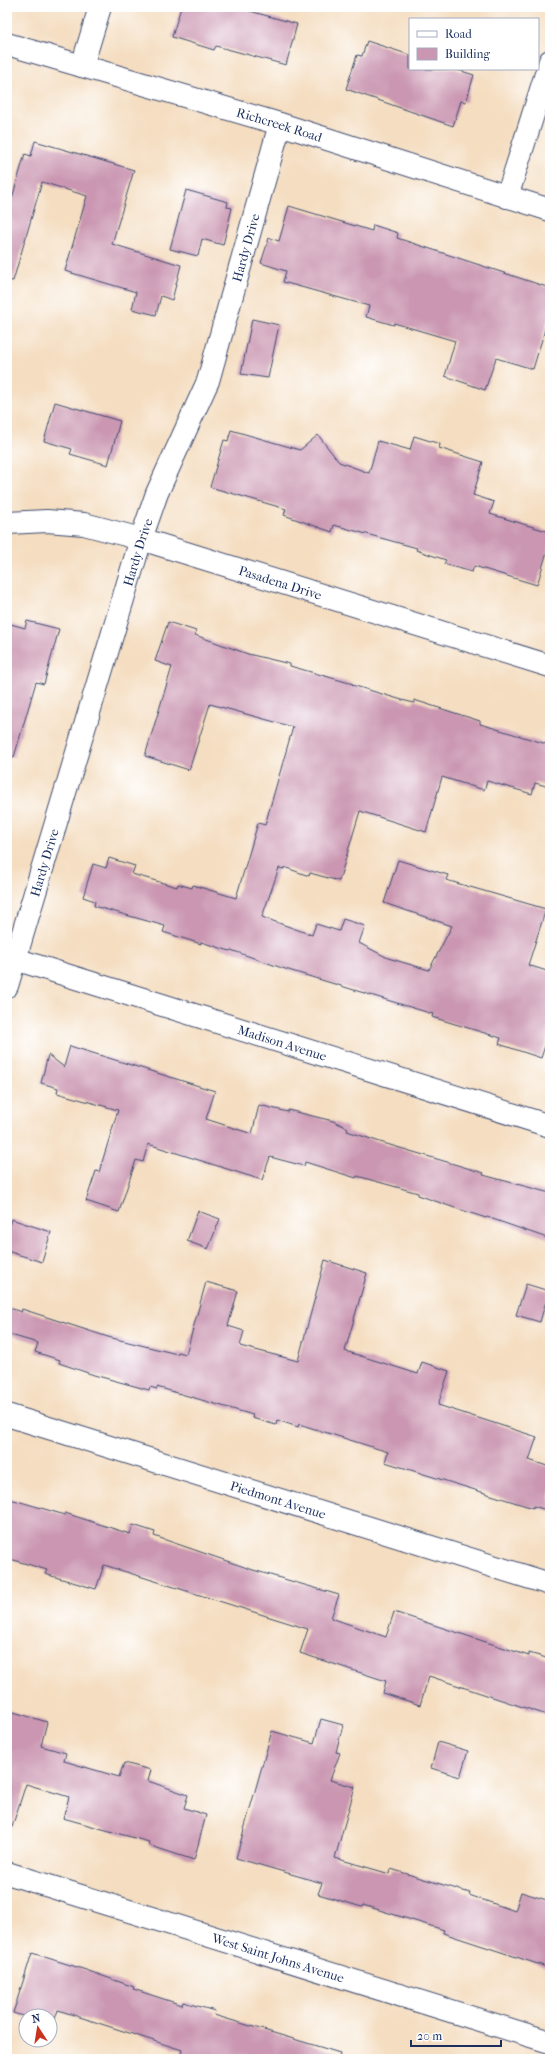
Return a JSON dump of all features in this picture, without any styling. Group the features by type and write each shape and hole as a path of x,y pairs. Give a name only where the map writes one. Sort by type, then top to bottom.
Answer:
{"street":[{"path":"82,66 100,7"},
{"name":"Richcreek Road","path":"7,44 280,124 550,210"},
{"path":"507,197 550,61"},
{"name":"Hardy Drive","path":"7,986 141,539 157,493 208,381 280,124"},
{"name":"Pasadena Drive","path":"7,523 47,521 84,524 141,539 550,666"},
{"name":"Madison Avenue","path":"15,959 550,1126"},
{"name":"Piedmont Avenue","path":"7,1415 550,1584"},
{"name":"West Saint Johns Avenue","path":"7,1873 550,2042"}],"building":[{"path":"181,7 235,7 297,24 286,65 216,46 214,50 172,37"},
{"path":"367,41 409,55 409,70 458,70 474,75 466,102 461,101 453,126 346,89 357,55 362,56"},
{"path":"35,141 134,170 112,244 181,265 172,300 161,296 156,315 132,309 136,292 65,271 87,196 42,182 13,281 7,280 7,215 25,154 31,156"},
{"path":"186,190 228,202 227,207 232,208 223,245 202,239 198,256 170,249"},
{"path":"289,206 372,231 373,225 398,233 397,238 550,288 550,313 533,369 496,358 485,390 445,376 455,341 394,323 394,325 366,317 369,306 283,282 286,271 261,263 269,238 279,241"},
{"path":"252,319 279,325 268,378 241,374"},
{"path":"55,402 120,421 108,465 70,454 72,449 44,441"},
{"path":"231,430 300,450 318,435 339,462 369,473 378,441 410,450 414,436 440,444 439,448 483,462 473,495 494,502 490,514 550,532 550,542 537,585 474,566 472,572 444,564 446,560 416,550 417,548 334,525 332,532 284,515 286,509 210,487 224,440 228,441"},
{"path":"27,621 59,629 44,684 36,682 14,757 7,756 7,623 25,628"},
{"path":"168,622 196,631 195,635 248,654 290,664 290,666 402,700 414,703 414,700 480,721 480,724 550,745 550,787 535,783 532,794 487,781 484,790 442,777 426,832 360,811 339,881 310,873 309,876 284,867 284,869 279,868 262,917 312,935 316,924 339,931 343,919 365,926 359,943 388,958 429,970 452,926 384,903 398,860 448,875 446,880 546,909 528,965 550,972 550,1031 541,1058 499,1044 501,1038 432,1017 433,1014 282,968 231,950 230,951 201,942 201,944 163,932 165,926 94,906 95,901 83,897 93,864 106,868 109,858 135,866 132,874 177,887 178,884 192,888 193,885 236,898 258,823 265,825 293,727 210,704 189,770 145,756 172,667 155,661"},
{"path":"70,1046 215,1091 206,1119 252,1134 259,1105 288,1112 288,1110 333,1121 348,1128 347,1131 380,1142 484,1173 483,1175 550,1193 550,1239 487,1217 486,1218 455,1208 418,1195 418,1193 357,1176 356,1178 305,1162 304,1166 270,1157 262,1180 148,1144 143,1162 136,1160 119,1212 86,1201 96,1171 99,1172 118,1110 57,1093 58,1088 41,1083 48,1055 64,1067"},
{"path":"198,1211 220,1219 208,1249 187,1241"},
{"path":"11,1219 51,1232 42,1262 7,1251 7,1233"},
{"path":"325,1260 367,1273 345,1351 418,1374 422,1362 449,1371 438,1405 537,1437 529,1460 550,1467 550,1511 533,1506 533,1508 385,1462 388,1452 299,1424 298,1427 277,1420 276,1425 252,1418 253,1415 157,1387 157,1389 150,1387 149,1390 94,1375 59,1363 60,1360 35,1352 38,1343 7,1334 7,1307 21,1312 22,1309 108,1337 177,1354 178,1352 186,1354 206,1282 238,1291 228,1326 244,1331 240,1346 298,1361"},
{"path":"526,1284 549,1291 540,1322 516,1315"},
{"path":"7,1498 65,1515 65,1513 130,1534 133,1525 155,1532 154,1536 253,1570 339,1595 331,1618 386,1637 394,1612 529,1656 529,1653 550,1659 550,1716 429,1676 420,1705 383,1693 386,1681 300,1653 308,1629 104,1565 96,1589 45,1574 47,1570 7,1558"},
{"path":"7,1710 47,1722 41,1746 66,1753 64,1761 119,1777 124,1763 151,1770 148,1781 188,1795 184,1808 206,1815 194,1860 148,1845 149,1842 63,1818 69,1797 26,1784 12,1827 7,1826"},
{"path":"321,1719 343,1725 336,1752 340,1753 330,1780 355,1787 335,1858 390,1874 391,1869 470,1893 469,1895 515,1911 521,1892 550,1901 550,1968 443,1933 444,1930 363,1905 362,1907 318,1894 322,1883 236,1858 272,1731 314,1743"},
{"path":"438,1742 468,1751 460,1777 431,1768"},
{"path":"32,1953 86,1970 134,1987 133,1989 182,2005 183,2002 215,2011 214,2015 340,2053 339,2059 197,2059 181,2054 182,2050 58,2010 58,2008 18,2008 18,2015 13,2013"}]}
